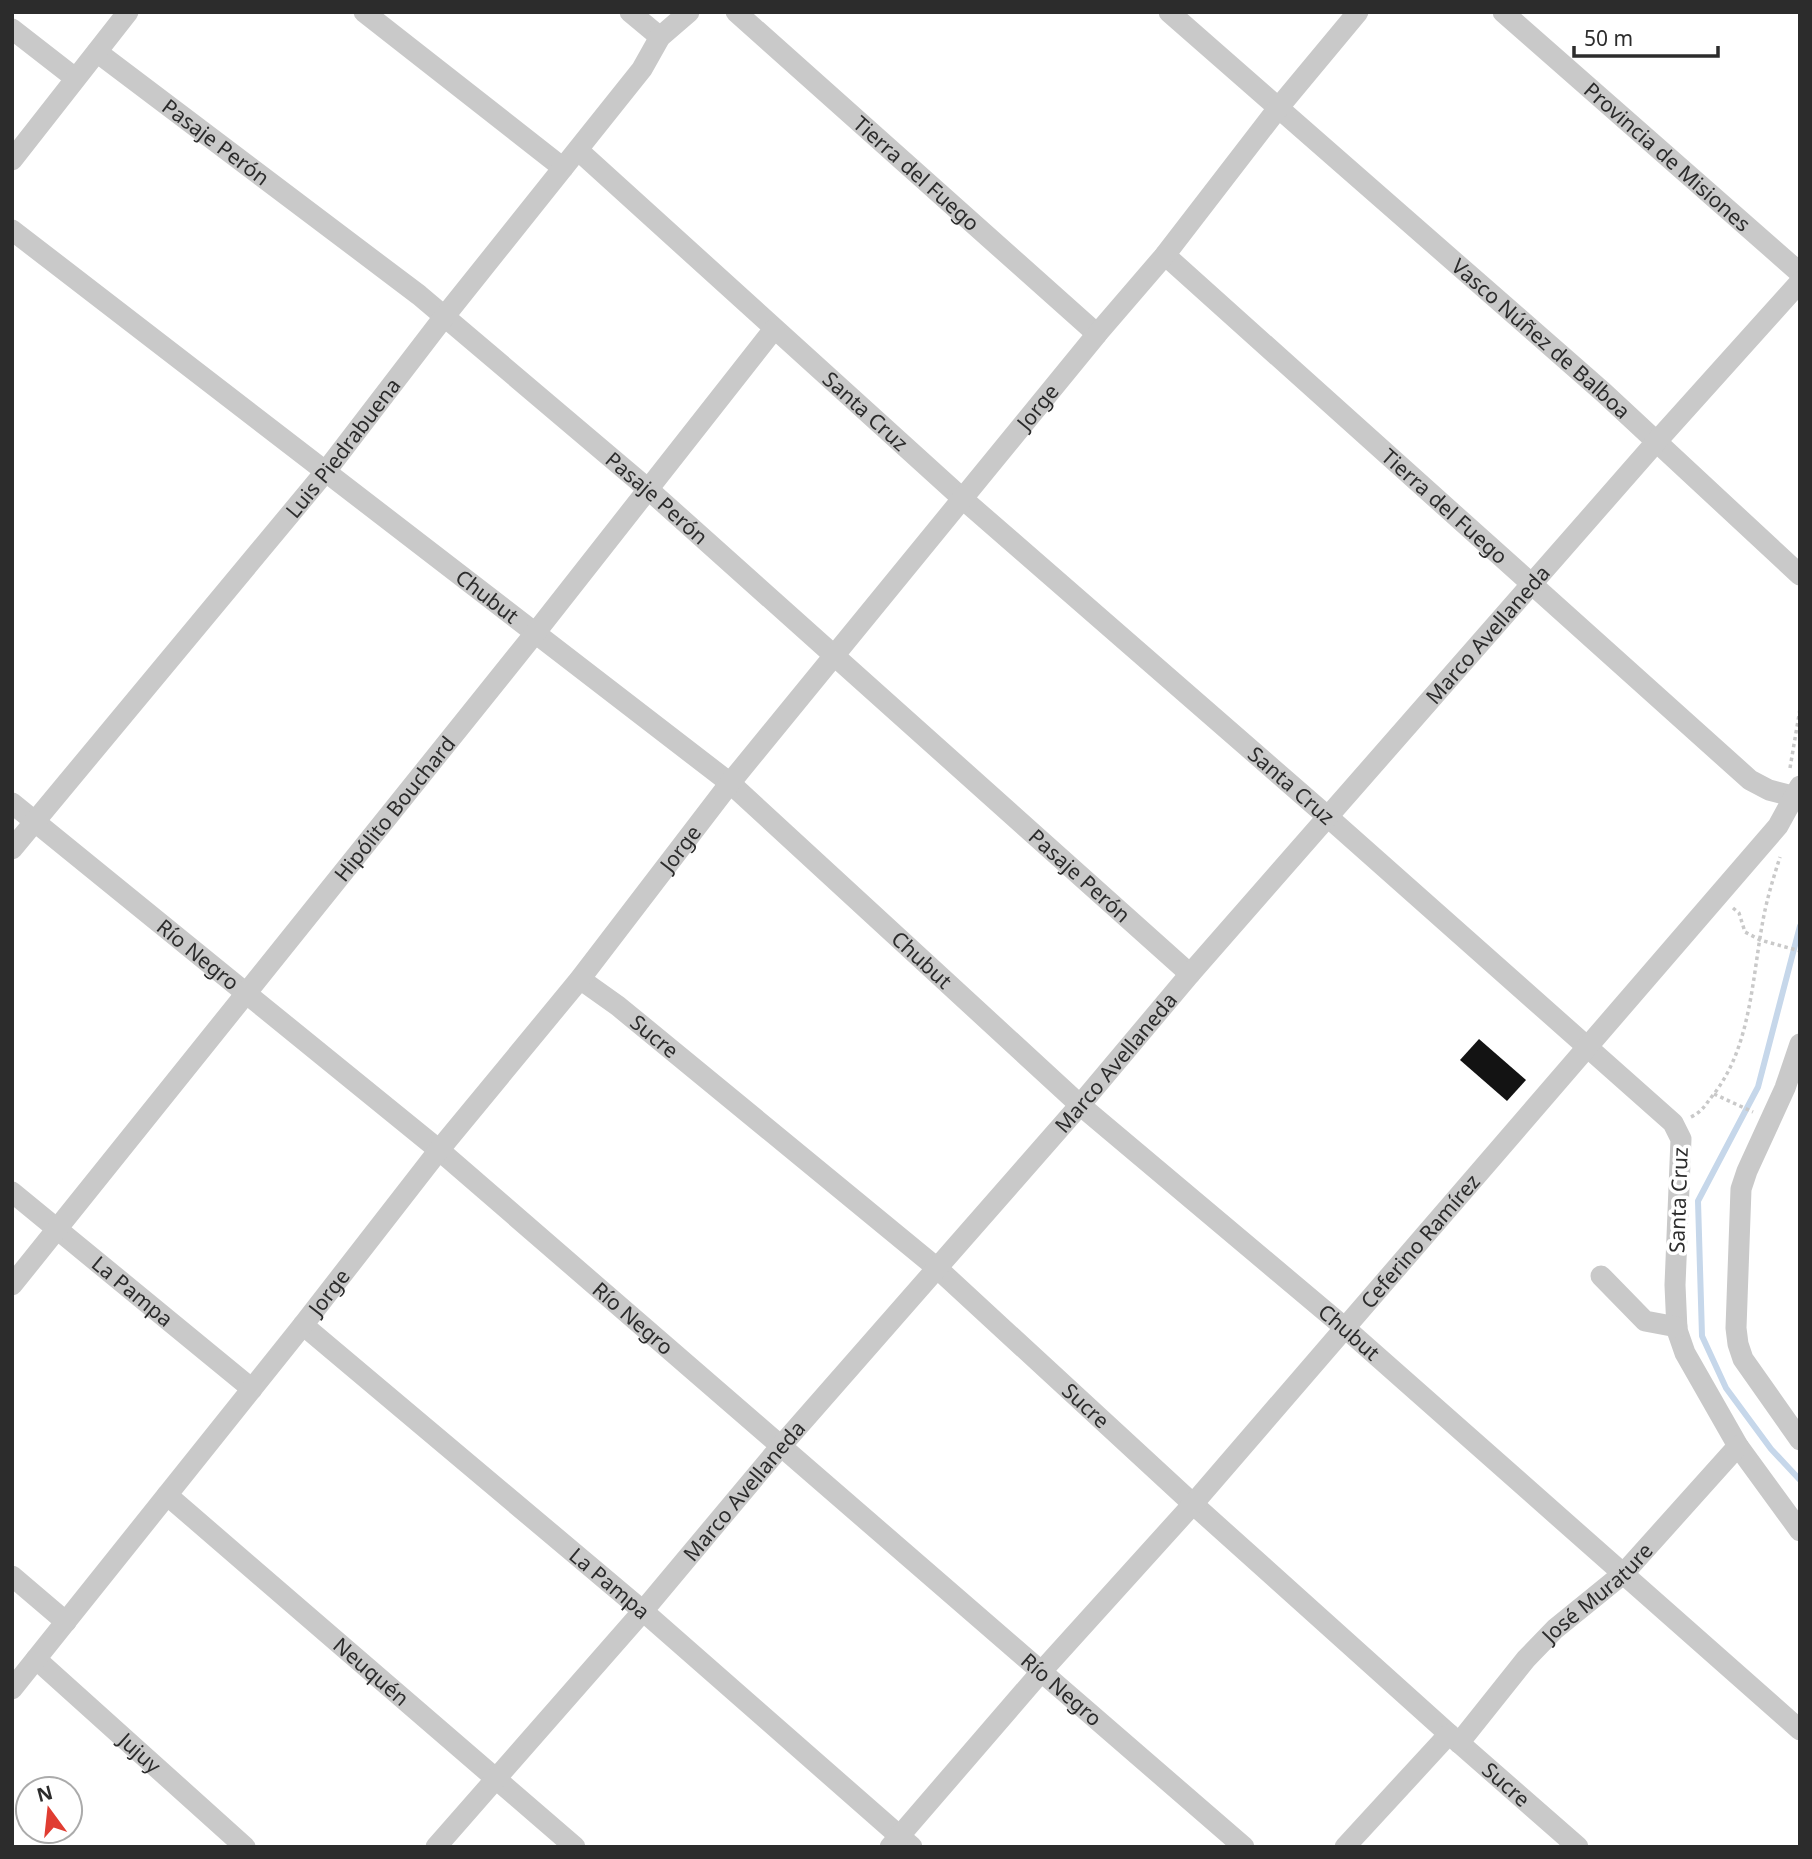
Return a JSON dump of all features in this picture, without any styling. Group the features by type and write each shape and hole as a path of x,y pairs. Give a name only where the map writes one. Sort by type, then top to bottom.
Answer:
{"street":[{"path":"12,160 128,12"},
{"path":"364,12 563,169"},
{"path":"630,12 660,37 689,12"},
{"name":"Tierra del Fuego","path":"736,12 1097,334"},
{"name":"Vasco Núñez de Balboa","path":"1169,12 1657,441 1800,575"},
{"name":"Jorge","path":"12,1689 439,1150 580,979 730,783 1097,334 1165,256 1279,107 1358,12"},
{"name":"Provincia de Misiones","path":"1503,12 1800,273"},
{"path":"12,29 75,78"},
{"name":"Luis Piedrabuena","path":"12,849 326,471 444,317 579,151 642,69 660,37"},
{"name":"Pasaje Perón","path":"97,52 444,317 648,489 1190,974"},
{"name":"Santa Cruz","path":"579,151 964,500 1328,817 1675,1125 1681,1139 1675,1284 1677,1327 1685,1353 1738,1446 1800,1531"},
{"name":"Chubut","path":"12,230 730,783 1080,1105 1344,1327 1800,1730"},
{"name":"Tierra del Fuego","path":"1165,256 1750,780 1769,790 1798,791"},
{"name":"Marco Avellaneda","path":"436,1847 643,1611 781,1446 1080,1105 1190,974 1657,441 1800,282"},
{"name":"Hipólito Bouchard","path":"12,1285 536,632 774,329"},
{"name":"Ceferino Ramírez","path":"900,1843 1041,1672 1193,1504 1778,826 1798,791"},
{"name":"Río Negro","path":"12,803 439,1150 1244,1847"},
{"name":"Sucre","path":"580,979 618,1006 937,1268 1193,1504 1578,1847"},
{"path":"1800,1044 1785,1088 1741,1189 1736,1328 1743,1359 1800,1440"},
{"name":"La Pampa","path":"12,1192 252,1389"},
{"path":"1601,1276 1645,1321 1677,1327"},
{"name":"La Pampa","path":"303,1325 643,1611 900,1843"},
{"name":"José Murature","path":"1345,1847 1454,1738 1555,1629 1623,1573 1738,1446"},
{"name":"Neuquén","path":"167,1495 575,1847"},
{"path":"12,1576 66,1622"},
{"name":"Jujuy","path":"36,1659 244,1847"}],"path":[{"path":"1675,1125 1703,1111 1720,1088 1739,1049 1765,911 1782,850"},
{"path":"1719,895 1739,914 1745,932 1760,940 1800,951"},
{"path":"1714,1094 1770,1120"}],"building":[{"path":"1479,1039 1526,1080 1507,1101 1460,1060"}],"waterway":[{"path":"1800,926 1758,1087 1698,1201 1702,1336 1726,1388 1771,1449 1800,1480"}]}
